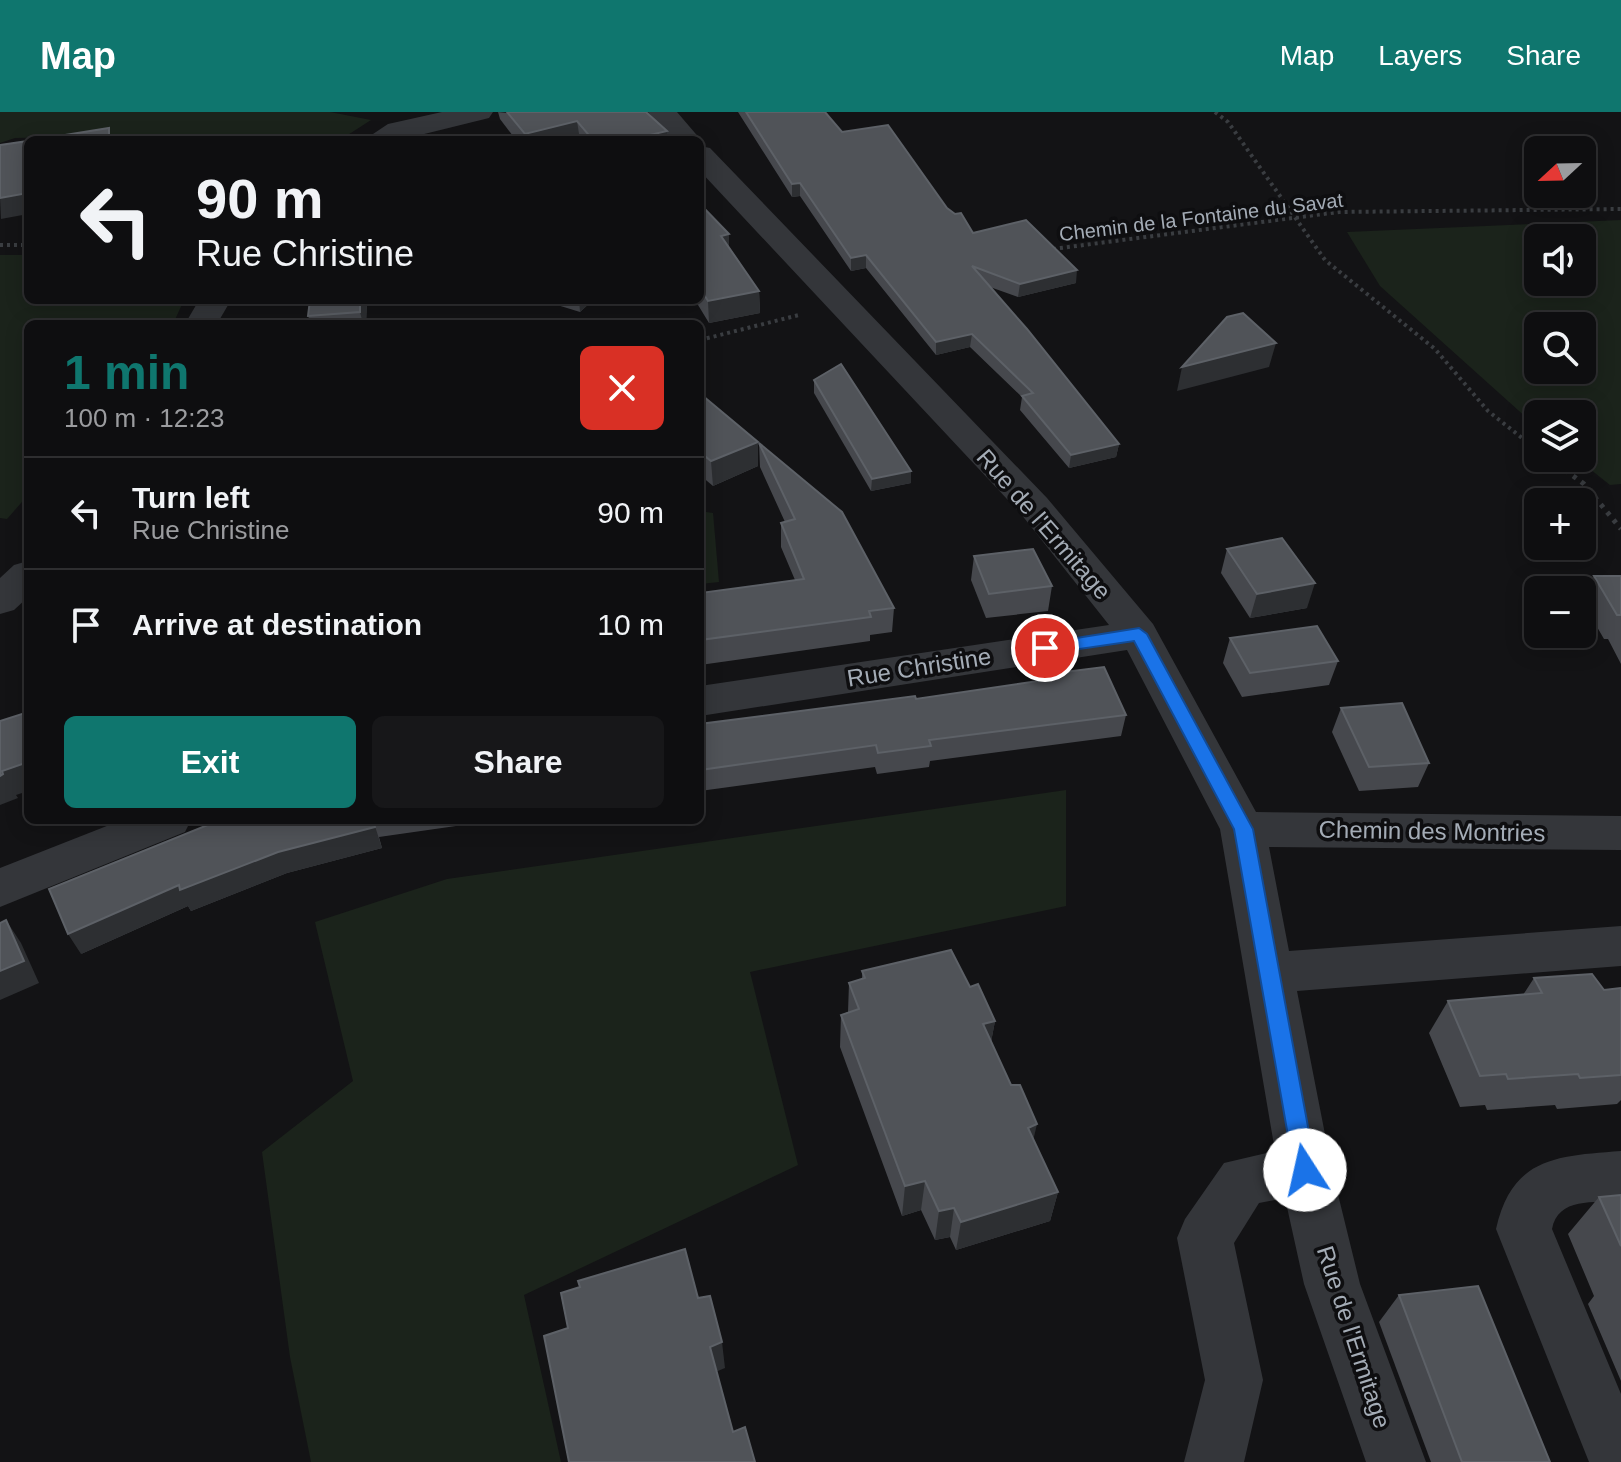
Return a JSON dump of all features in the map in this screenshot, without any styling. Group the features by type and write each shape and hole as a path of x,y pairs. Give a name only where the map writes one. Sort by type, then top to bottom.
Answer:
{"street":[{"path":"386,136 398,130 479,112"},
{"path":"662,112 683,136"},
{"name":"Rue de l'Ermitage","path":"704,158 1034,506 1139,634 1243,829 1305,1170 1332,1284 1396,1462"},
{"path":"0,601 24,578"},
{"name":"Rue Christine","path":"704,700 1139,634"},
{"path":"0,888 159,824"},
{"name":"Chemin des Montries","path":"1243,829 1621,833"},
{"path":"1269,973 1621,946"},
{"path":"1214,1462 1234,1380 1205,1238 1243,1181 1305,1170"},
{"path":"1619,1462 1524,1229 1525,1210 1532,1198 1545,1188 1559,1182 1621,1176"}],"path":[{"path":"1215,112 1228,122 1325,260 1435,349 1488,411 1524,439"},
{"name":"Chemin de la Fontaine du Savat","path":"1049,250 1339,212 1621,209"},
{"path":"0,245 24,245"},
{"path":"704,339 840,305"},
{"path":"1568,472 1584,484 1621,529"}],"shaded area":[{"path":"0,112 330,112 371,120 346,136 24,136 0,143"},
{"path":"1621,220 1621,484 1610,485 1594,472 1596,400 1524,400 1524,415 1380,286 1347,232 1524,224 1524,296 1596,296 1596,224 1530,224"},
{"path":"0,255 24,255 24,304 182,304 175,320 24,320 24,500 7,519 0,518"},
{"path":"704,512 713,513 719,582 704,584"},
{"path":"1066,790 1066,906 750,972 798,1165 524,1295 561,1462 311,1462 290,1357 262,1152 353,1081 315,922 447,879"}],"building":[{"path":"507,112 646,112 667,131 646,136 590,136 577,121 525,134"},
{"path":"746,112 825,112 842,132 888,125 947,208 955,214 961,213 973,233 1026,220 1077,270 1020,284 972,266 1119,444 1071,455 1022,396 1033,393 972,334 936,342 866,255 851,258 800,183 792,184"},
{"path":"109,128 109,136 59,136"},
{"path":"24,142 24,194 0,198 0,145"},
{"path":"704,208 729,234 721,236 759,291 708,301 704,294"},
{"path":"310,304 360,304 360,312 308,316"},
{"path":"1243,313 1276,343 1182,367 1227,317"},
{"path":"841,364 911,471 872,479 814,380"},
{"path":"704,397 758,442 711,461 704,455"},
{"path":"759,443 842,512 894,608 869,611 871,617 704,639 704,592 804,579 781,523 795,519"},
{"path":"1282,538 1315,583 1257,594 1227,549"},
{"path":"1033,549 1052,586 989,594 974,556"},
{"path":"1596,576 1621,576 1621,615 1617,615"},
{"path":"1317,626 1338,661 1250,673 1230,638"},
{"path":"1104,667 1126,715 929,740 931,746 878,753 876,745 704,769 704,723 915,696 916,699 1058,678 1056,673"},
{"path":"1402,703 1429,763 1369,767 1341,708"},
{"path":"24,713 24,763 2,771 0,776 0,721"},
{"path":"210,824 374,824 375,827 278,852 180,890 179,885 68,934 49,889"},
{"path":"6,920 24,961 0,971 0,923"},
{"path":"951,950 970,987 978,984 995,1021 983,1024 1011,1085 1020,1085 1037,1124 1028,1128 1058,1192 961,1222 954,1208 939,1211 925,1181 905,1186 841,1015 859,1009 849,983 865,978 862,971"},
{"path":"1592,974 1604,990 1621,988 1621,1075 1580,1078 1578,1074 1508,1079 1506,1074 1480,1076 1448,1001 1542,993 1534,978"},
{"path":"1621,1195 1621,1246 1599,1197"},
{"path":"685,1249 698,1298 710,1296 722,1342 710,1347 733,1432 745,1427 755,1462 569,1462 544,1336 568,1328 561,1293 580,1287 578,1281"},
{"path":"1478,1286 1550,1462 1462,1462 1399,1295"}],"route":[{"path":"1045,648 1139,634 1243,829 1305,1170"}]}
